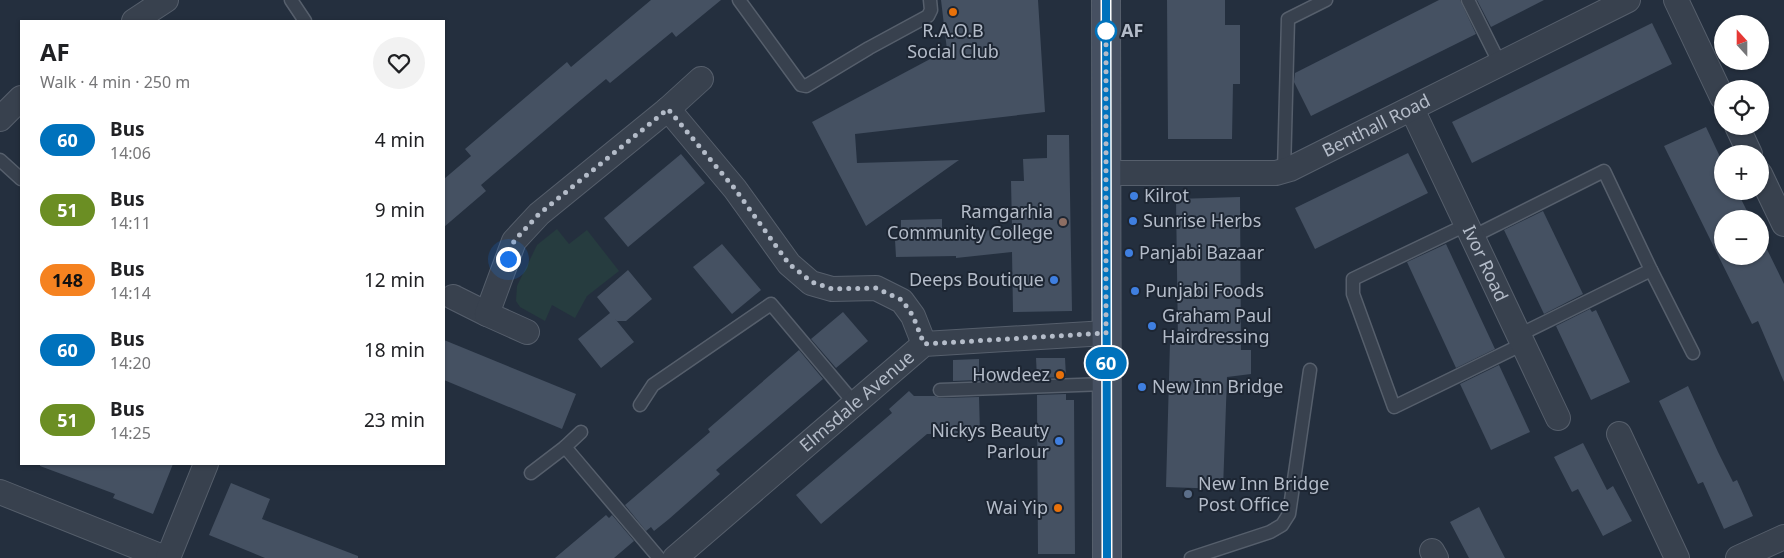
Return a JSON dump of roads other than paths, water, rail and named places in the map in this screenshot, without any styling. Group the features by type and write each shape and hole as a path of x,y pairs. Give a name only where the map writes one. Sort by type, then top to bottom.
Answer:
{"main road":[{"path":"1106,0 1107,558"}],"street":[{"path":"136,20 166,0"},
{"name":"Benthall Road","path":"1106,173 1276,173 1284,171 1628,0"},
{"path":"1676,0 1714,80"},
{"path":"488,314 514,241 539,214 668,109 701,79"},
{"path":"0,119 20,99"},
{"path":"668,109 735,189 789,264 818,285 832,289 876,288 902,300 913,316 924,344"},
{"name":"Ivor Road","path":"1412,109 1558,418"},
{"path":"1769,193 1784,224"},
{"path":"453,297 527,332"},
{"name":"Elmsdale Avenue","path":"675,558 924,344 1106,333"},
{"path":"1619,434 1677,558"},
{"path":"0,492 166,558 206,465"},
{"path":"1738,558 1784,537"}],"lane":[{"path":"291,0 304,20"},
{"path":"739,0 801,85 806,86 869,48 928,16 931,10 930,0"},
{"path":"1284,171 1288,19 1326,0"},
{"path":"1468,0 1500,64"},
{"path":"0,160 20,178"},
{"path":"1651,270 1394,406 1353,294 1353,279 1469,231 1604,171 1693,353"},
{"path":"640,406 653,385 771,304 855,404"},
{"path":"1191,558 1270,532 1282,526 1289,514 1310,370"},
{"path":"940,390 1106,384"},
{"path":"531,473 581,432"},
{"path":"564,447 659,558"}],"place":[{"name":"R.A.O.B Social Club","path":"953,12"},
{"name":"AF","path":"1106,31"},
{"name":"Kilrot","path":"1134,196"},
{"name":"Sunrise Herbs","path":"1133,221"},
{"name":"Ramgarhia Community College","path":"1063,222"},
{"name":"Panjabi Bazaar","path":"1129,253"},
{"name":"Deeps Boutique","path":"1054,280"},
{"name":"Punjabi Foods","path":"1135,291"},
{"name":"Graham Paul Hairdressing","path":"1152,326"},
{"name":"Howdeez","path":"1060,375"},
{"name":"New Inn Bridge","path":"1142,387"},
{"name":"Nickys Beauty Parlour","path":"1059,441"},
{"name":"New Inn Bridge Post Office","path":"1188,494"},
{"name":"Wai Yip","path":"1058,508"}]}
